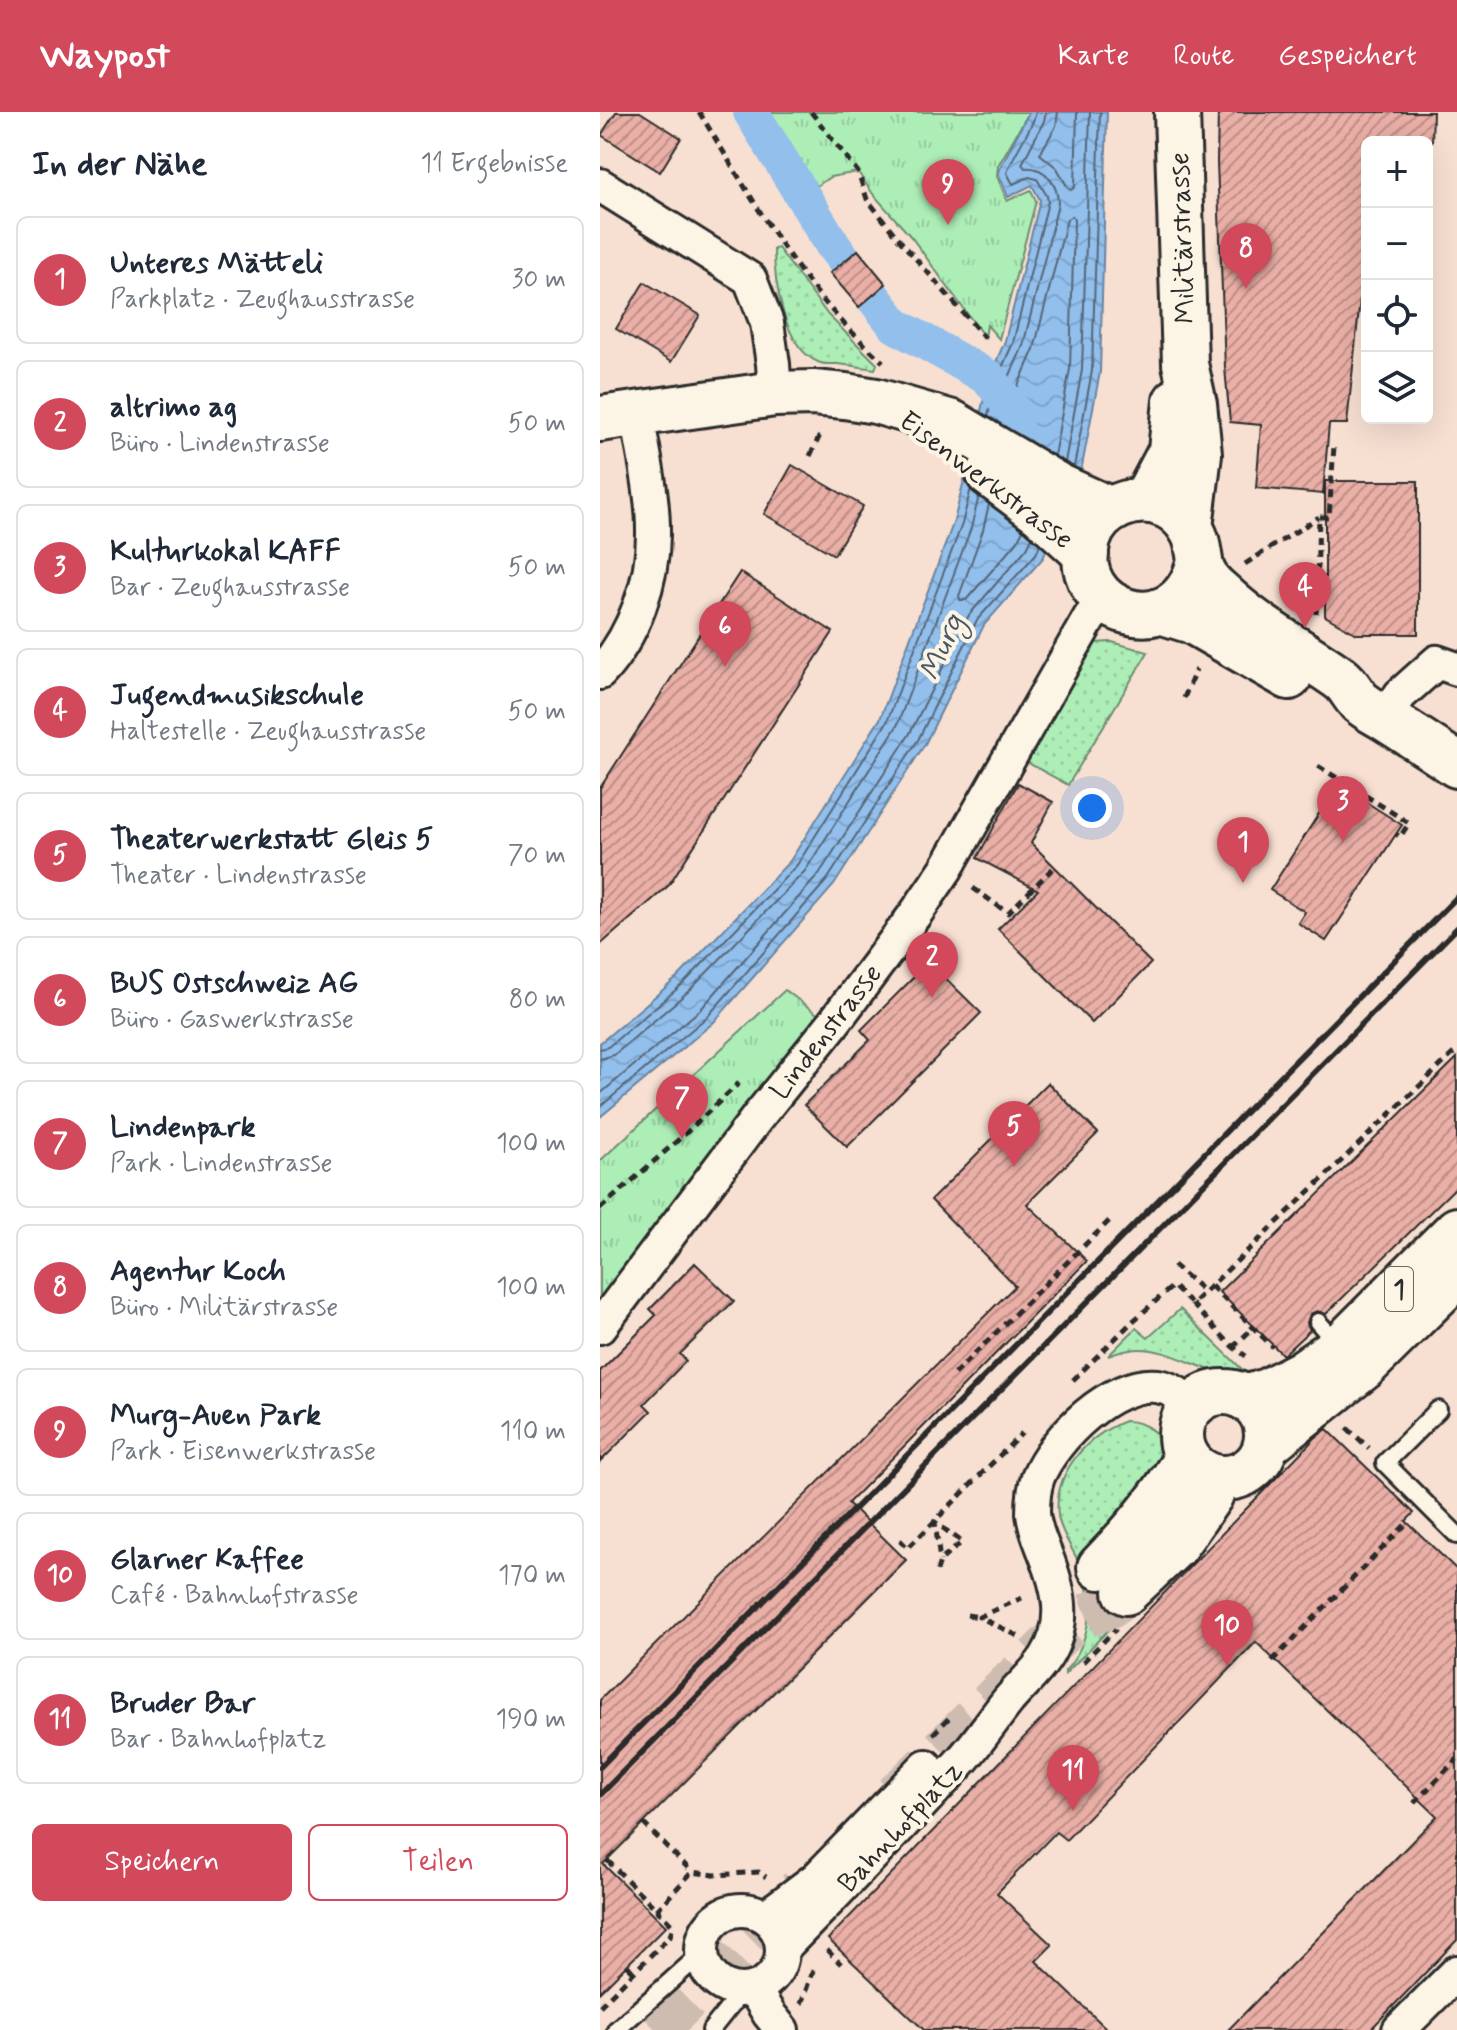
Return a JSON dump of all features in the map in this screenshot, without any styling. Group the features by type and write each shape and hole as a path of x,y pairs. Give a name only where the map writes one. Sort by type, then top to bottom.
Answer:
{"main road":[{"name":"Militärstrasse","path":"1177,112 1185,364 1194,404 1199,454 1194,546"},
{"name":"Militärstrasse","path":"1118,505 1171,451 1176,401 1185,364"},
{"name":"Eisenwerkstrasse","path":"619,416 775,394 845,396 886,384 1081,549"},
{"name":"Eisenwerkstrasse","path":"947,433 1058,486 1118,505"},
{"path":"1194,546 1195,579 1186,593 1176,603 1160,611 1139,614 1123,611 1107,602 1095,589 1081,549 1093,529 1118,505 1170,508 1182,517 1211,584 1240,611 1345,682 1373,710 1457,765"},
{"path":"1160,611 1192,621 1326,698 1373,710"},
{"name":"1","path":"1247,1378 1267,1391 1302,1373 1329,1335 1457,1230"},
{"name":"1","path":"1266,1445 1363,1368 1457,1275"},
{"path":"1113,1579 1175,1546 1210,1496 1203,1468 1183,1445 1181,1432 1185,1418 1203,1398 1226,1392 1247,1378 1267,1431 1262,1457 1254,1467 1231,1478 1203,1468"}],"street":[{"path":"600,185 750,279 767,323 775,394"},
{"path":"600,673 631,628 651,558 653,530 619,416"},
{"name":"Lindenstrasse","path":"600,1327 916,913 946,869 1090,617 1107,602"},
{"path":"1373,710 1400,695 1437,662 1457,669"},
{"name":"Bahnhofplatz","path":"783,1948 964,1758 1042,1662 1053,1644 1060,1607 1056,1581 1033,1512 1035,1487 1053,1452 1077,1424 1110,1398 1126,1390 1158,1386 1174,1391 1193,1406"},
{"name":"Bahnhofplatz","path":"765,1917 817,1878 948,1744 1009,1699"},
{"path":"742,1910 754,1911 774,1925 783,1948 782,1961 776,1974 766,1983 748,1990 730,1989 719,1983 710,1975 702,1953 706,1933 720,1917 730,1911 742,1910"},
{"path":"1399,2030 1457,1972"},
{"path":"748,1990 782,2030"}],"lane":[{"path":"1438,1410 1385,1463 1457,1535"},
{"path":"616,2030 702,1953"},
{"path":"711,2030 748,1990"}],"path":[{"path":"699,112 813,289 855,337 886,384"},
{"path":"811,112 858,172 867,199 985,338"},
{"path":"810,456 824,426"},
{"path":"1244,564 1319,517 1329,517 1334,446"},
{"path":"1316,614 1319,517"},
{"path":"1184,698 1199,664"},
{"path":"1318,766 1409,823 1400,837 1396,834"},
{"path":"946,869 1008,913 1053,868"},
{"path":"1192,1304 1457,1050"},
{"path":"600,1209 742,1080"},
{"path":"954,1374 1110,1220"},
{"path":"1173,1265 1205,1292"},
{"path":"1072,1381 1171,1283 1233,1347 1247,1378"},
{"path":"1211,1286 1277,1350"},
{"path":"1233,1347 1253,1327"},
{"path":"1342,1423 1385,1463"},
{"path":"900,1540 908,1548 1022,1433"},
{"path":"1007,1456 1012,1443"},
{"path":"1272,1661 1425,1504"},
{"path":"935,1522 962,1542 940,1561"},
{"path":"935,1522 940,1561 937,1571"},
{"path":"979,1617 1022,1598 1022,1609"},
{"path":"967,1615 979,1617 1018,1636"},
{"path":"1014,1647 1022,1622"},
{"path":"923,1744 955,1712"},
{"path":"1414,1803 1457,1759"},
{"path":"643,1823 692,1872 715,1875 759,1872 769,1879"},
{"path":"600,2006 670,1936 673,1926 607,1860"},
{"path":"657,1910 692,1872"},
{"path":"627,1965 633,1972"}],"green space":[{"path":"743,112 1029,112 998,166 997,176 1007,201 1031,190 1036,201 999,339 987,325 985,338 912,238 858,172 830,177 793,202 773,159"},
{"path":"778,248 828,315 877,364 875,369 820,363 797,343 789,329 779,295 774,249"},
{"path":"1112,642 1148,652 1068,785 1019,758 1093,643"},
{"path":"785,990 832,1025 600,1327 600,1161"},
{"path":"1180,1309 1246,1373 1245,1377 1218,1373 1153,1350 1131,1350 1108,1356 1136,1328 1148,1338"},
{"path":"1125,1421 1153,1431 1163,1450 1158,1468 1153,1476 1148,1473 1141,1487 1136,1602 1065,1674 1086,1633 1089,1604 1084,1575 1059,1522 1061,1485 1075,1458 1086,1446"}],"water":[{"name":"Murg","path":"1029,112 1107,112 1100,372 1079,482 1043,558 984,625 925,744 834,885 714,1022 600,1117 600,1043 678,977 790,861 880,719 954,521 989,378 1005,341 1040,200 1032,185 1008,197 998,172"}],"building":[{"path":"616,112 640,112 681,138 660,172 601,135"},
{"path":"1218,112 1433,112 1432,136 1361,136 1361,290 1347,424 1329,424 1323,494 1256,488 1261,425 1230,422 1217,162"},
{"path":"858,250 886,284 859,307 830,273"},
{"path":"644,282 700,315 671,362 616,329"},
{"path":"792,465 863,506 834,555 764,514"},
{"path":"1325,481 1418,481 1418,634 1357,634 1325,616"},
{"path":"740,572 833,632 668,886 600,945 600,788"},
{"path":"1018,783 1053,802 1031,843 1151,963 1092,1023 998,929 1038,890 977,858"},
{"path":"1338,784 1402,825 1326,941 1298,923 1305,912 1270,890"},
{"path":"929,962 981,1013 847,1147 804,1105 870,1040 861,1030"},
{"path":"1457,1058 1457,1186 1326,1314 1317,1311 1310,1314 1307,1323 1310,1330 1283,1355 1219,1292"},
{"path":"1048,1083 1098,1133 1027,1204 1087,1261 848,1503 906,1560 603,1864 666,1926 600,1992 600,1700 1015,1286 931,1200"},
{"path":"695,1263 734,1301 680,1354 686,1361 644,1404 651,1411 600,1462 600,1371 656,1315 650,1309"},
{"path":"1327,1429 1414,1513 1406,1521 1457,1570 1457,1940 1370,2030 1228,2030 1437,1816 1256,1642 1066,1840 1056,1832 997,1893 1052,1945 1036,1961 1108,2030 924,2030 828,1939"}],"waterway":[{"path":"751,112 834,247 895,325 989,378 1017,416"}],"tunnel":[{"path":"895,1796 1075,1620 1110,1606 1126,1592"},
{"path":"656,2030 800,1889"}],"railway":[{"path":"600,1767 1457,897"},
{"path":"600,1795 1457,928"}],"place":[{"name":"Murg-Auen Park","path":"948,225"},
{"name":"Agentur Koch","path":"1246,289"},
{"name":"Jugendmusikschule","path":"1305,628"},
{"name":"BUS Ostschweiz AG","path":"725,667"},
{"name":"Kulturkokal KAFF","path":"1343,842"},
{"name":"Unteres Mätteli","path":"1243,883"},
{"name":"altrimo ag","path":"932,998"},
{"name":"Lindenpark","path":"682,1139"},
{"name":"Theaterwerkstatt Gleis 5","path":"1014,1167"},
{"name":"Glarner Kaffee","path":"1227,1666"},
{"name":"Bruder Bar","path":"1073,1811"}]}
